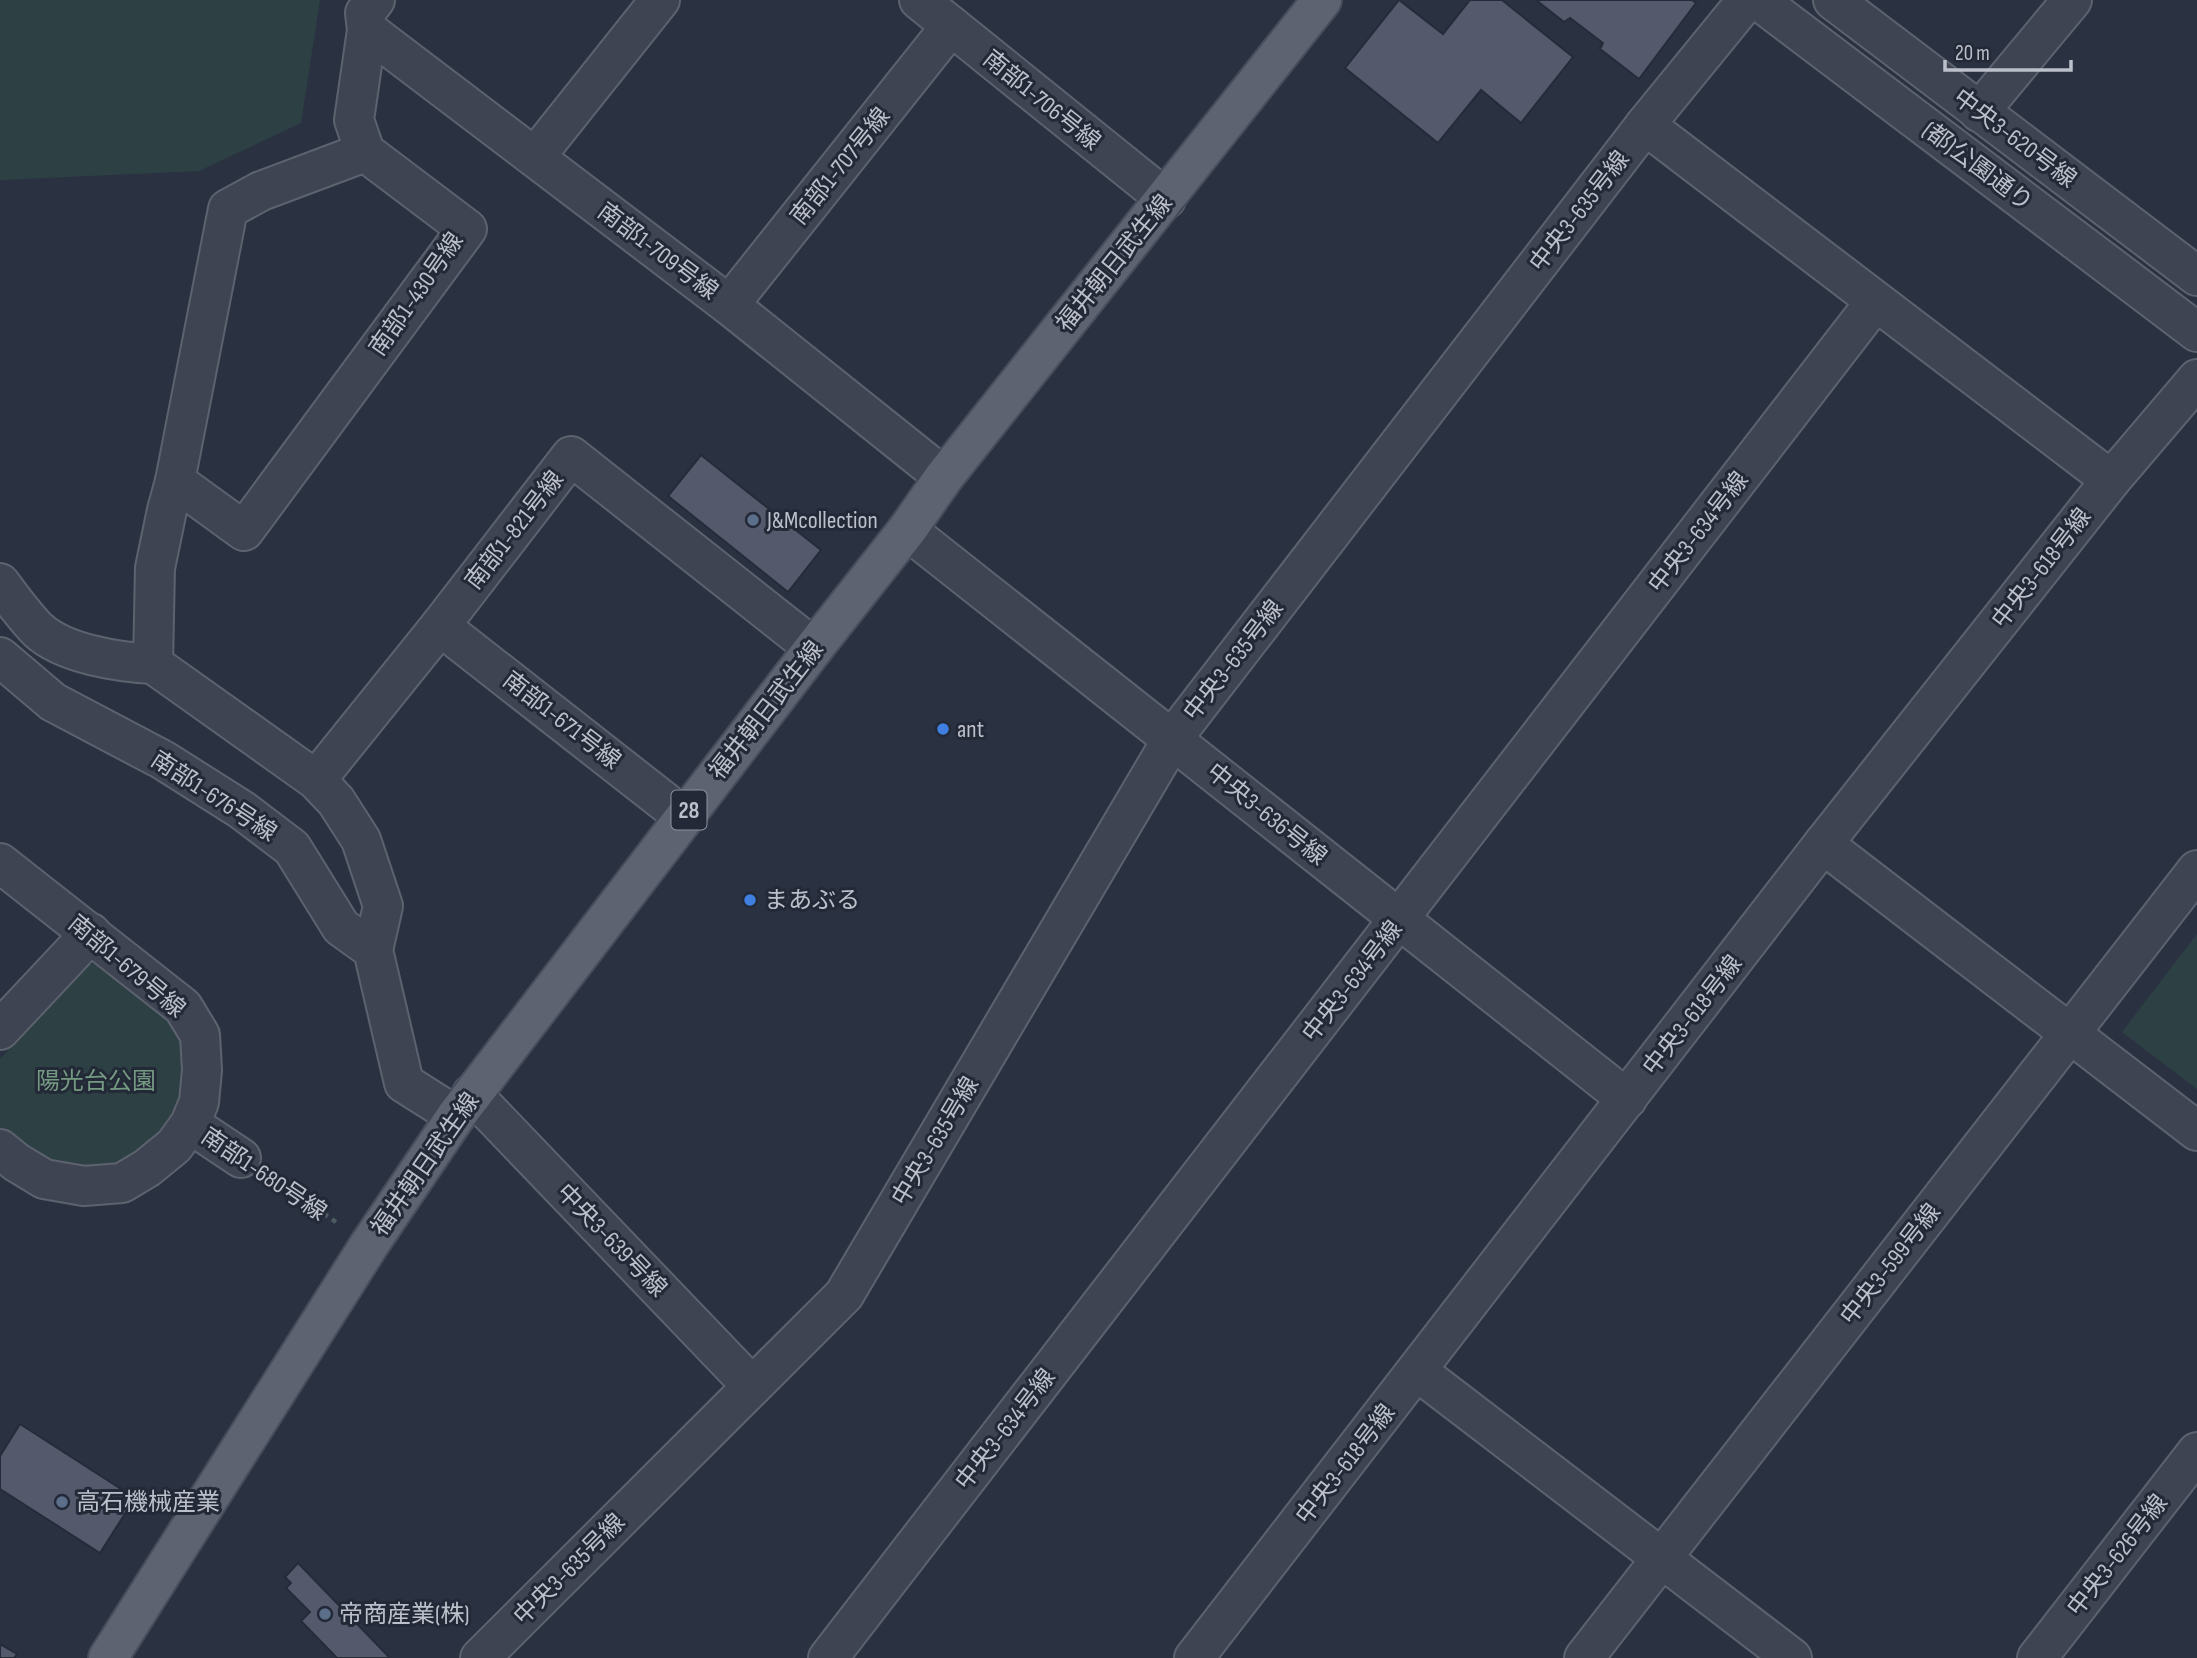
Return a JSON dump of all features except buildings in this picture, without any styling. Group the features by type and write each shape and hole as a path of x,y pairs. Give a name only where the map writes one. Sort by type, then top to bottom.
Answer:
{"main road":[{"name":"福井朝日武生線","path":"108,1658 361,1257 464,1105 907,530 944,477 1322,0"}],"street":[{"path":"535,157 660,0"},
{"name":"南部1-706号線","path":"919,0 1166,199"},
{"path":"1645,125 1747,0"},
{"name":"(都)公園通り","path":"1758,0 2197,332"},
{"name":"中央3-620号線","path":"1833,0 2197,276"},
{"path":"1979,112 2072,0"},
{"path":"153,664 155,568 175,481 228,209 261,191 365,152 354,121 371,15"},
{"name":"南部1-709号線","path":"371,15 535,157 729,305 944,477"},
{"name":"南部1-707号線","path":"729,305 951,26"},
{"name":"中央3-635号線","path":"480,1658 844,1295 1172,738 1645,125 2111,480"},
{"name":"南部1-430号線","path":"175,481 244,531 467,229 365,152"},
{"name":"中央3-634号線","path":"828,1658 1875,302"},
{"name":"中央3-618号線","path":"1194,1658 1824,844 2111,480 2197,379"},
{"name":"南部1-821号線","path":"316,780 440,626 571,456 814,648"},
{"name":"中央3-636号線","path":"907,530 1627,1099"},
{"path":"0,583 40,631 63,645 118,662 153,664 316,780 336,801 361,840 383,906 373,950 404,1083 464,1105"},
{"name":"南部1-671号線","path":"440,626 684,817"},
{"name":"南部1-676号線","path":"3,667 53,702 163,760 242,810 292,848 341,927 373,950"},
{"path":"1824,844 2197,1131"},
{"name":"南部1-679号線","path":"0,863 183,1007 200,1035 202,1070 199,1102 190,1124 174,1146 147,1168 122,1182 84,1186 44,1179 0,1149"},
{"name":"中央3-599号線","path":"1584,1658 2197,870"},
{"path":"0,1030 91,933"},
{"name":"中央3-639号線","path":"464,1105 752,1387"},
{"name":"南部1-680号線","path":"190,1124 241,1158"},
{"path":"1418,1371 1792,1658"},
{"name":"中央3-626号線","path":"2037,1658 2197,1452"}],"path":[{"name":"南部1-680号線","path":"241,1158 339,1224"}],"green space":[{"path":"0,0 320,0 301,123 199,171 0,180"},
{"path":"2197,934 2197,1089 2122,1032"},
{"name":"陽光台公園","path":"89,964 108,964 171,1017 183,1043 183,1097 161,1137 114,1167 82,1168 49,1163 25,1148 0,1127 0,1059"}],"place":[{"name":"J&Mcollection","path":"753,520"},
{"name":"ant","path":"943,729"},
{"name":"まあぶる","path":"750,900"},
{"name":"高石機械産業","path":"62,1502"},
{"name":"帝商産業(株)","path":"325,1614"}]}
